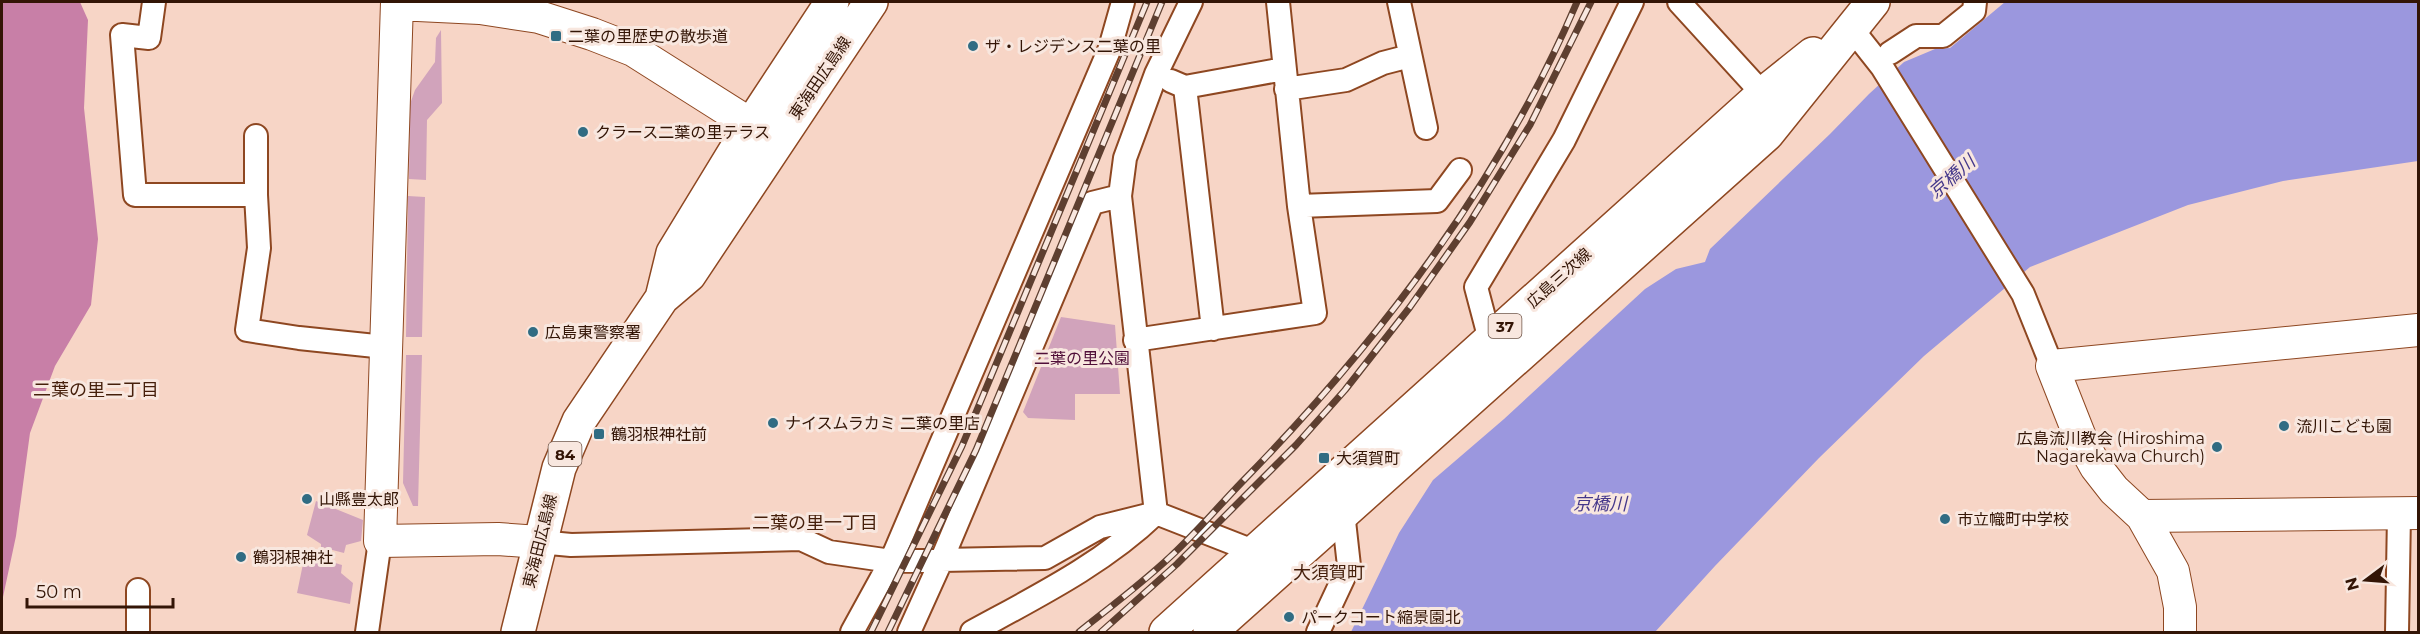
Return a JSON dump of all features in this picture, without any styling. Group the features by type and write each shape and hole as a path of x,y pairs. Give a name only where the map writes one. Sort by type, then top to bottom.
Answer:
{"main road":[{"name":"東海田広島線","path":"518,633 559,468 579,421 662,298 689,275 832,2"},
{"name":"東海田広島線","path":"764,133 871,2"},
{"name":"広島三次線","path":"1166,633 1272,558 1343,512 1767,134 1874,2"},
{"name":"広島三次線","path":"1210,633 1272,558 1490,340 1763,94 1816,52 1852,29"}],"street":[{"path":"154,2 149,38 122,35 135,195 256,195"},
{"path":"367,633 380,541 395,2 480,8 539,17 592,34 633,50 764,133"},
{"path":"852,633 891,561 1110,48 1122,2"},
{"path":"1156,513 1120,196 1125,158 1156,74 1191,2"},
{"path":"1135,340 1315,313 1299,206 1278,2"},
{"path":"1399,2 1426,128"},
{"path":"1490,340 1476,287 1564,140 1632,2"},
{"path":"1679,2 1763,94"},
{"path":"1886,60 1916,36 1943,36 1974,11 1976,2"},
{"path":"1852,29 1886,60 2023,294 2082,442 2096,467 2114,490 2142,516 2173,571 2180,607 2180,633"},
{"path":"1156,74 1185,87 1285,79 1346,80 1383,63 1410,56"},
{"path":"1185,87 1213,329"},
{"path":"256,136 259,248 247,330 385,347"},
{"path":"1299,206 1437,201 1461,170"},
{"path":"909,633 1092,203 1120,196"},
{"path":"2052,366 2418,330"},
{"path":"1318,633 1349,566 1343,512"},
{"path":"380,541 498,539 572,545 801,539 829,552 891,561 1045,558 1100,527 1156,513 1272,558"},
{"path":"972,633 1077,573 1130,538 1156,513"},
{"path":"2142,516 2409,514 2397,633"},
{"path":"138,590 138,633"}],"green space":[{"path":"441,30 442,103 427,120 426,180 409,179 410,104 415,90 435,62 436,38"},
{"path":"408,196 425,197 422,337 406,337"},
{"name":"二葉の里公園","path":"1061,317 1115,325 1120,394 1075,394 1075,420 1028,418 1023,412"},
{"path":"406,355 422,355 418,506 413,506 403,483"},
{"path":"316,501 363,520 361,541 346,545 344,553 321,547 321,544 307,535"},
{"path":"318,558 342,565 341,573 353,583 350,604 297,593 303,564"}],"shaded area":[{"path":"2,2 80,2 88,20 84,108 98,239 91,305 55,366 30,433 16,536 3,597 2,623"}],"water":[{"name":"京橋川","path":"2005,2 2418,2 2418,161 2283,181 2188,205 2030,267 1924,356 1819,458 1655,632 1351,632 1399,533 1433,480 1504,419 1645,289 1676,269 1705,262 1710,249 1904,62 1935,49 1950,48"}],"railway":[{"path":"871,632 962,446 1147,2"},
{"path":"888,632 976,450 1162,2"},
{"path":"1079,632 1148,577 1188,539 1293,429 1388,316 1473,197 1511,134 1546,69 1577,2"},
{"path":"1101,632 1177,564 1296,445 1345,390 1410,307 1470,222 1530,125 1591,2"}],"place":[{"name":"二葉の里歴史の散歩道","path":"556,36"},
{"name":"ザ・レジデンス二葉の里","path":"973,46"},
{"name":"クラース二葉の里テラス","path":"583,132"},
{"name":"広島東警察署","path":"533,332"},
{"name":"ナイスムラカミ 二葉の里店","path":"773,423"},
{"name":"流川こども園","path":"2284,426"},
{"name":"鶴羽根神社前","path":"599,434"},
{"name":"広島流川教会 (Hiroshima Nagarekawa Church)","path":"2217,447"},
{"name":"大須賀町","path":"1324,458"},
{"name":"山縣豊太郎","path":"307,499"},
{"name":"市立幟町中学校","path":"1945,519"},
{"name":"鶴羽根神社","path":"241,557"},
{"name":"パークコート縮景園北","path":"1289,617"}],"district":[{"name":"二葉の里二丁目","path":"96,390"},
{"name":"二葉の里一丁目","path":"815,523"},
{"name":"大須賀町","path":"1329,573"}]}
